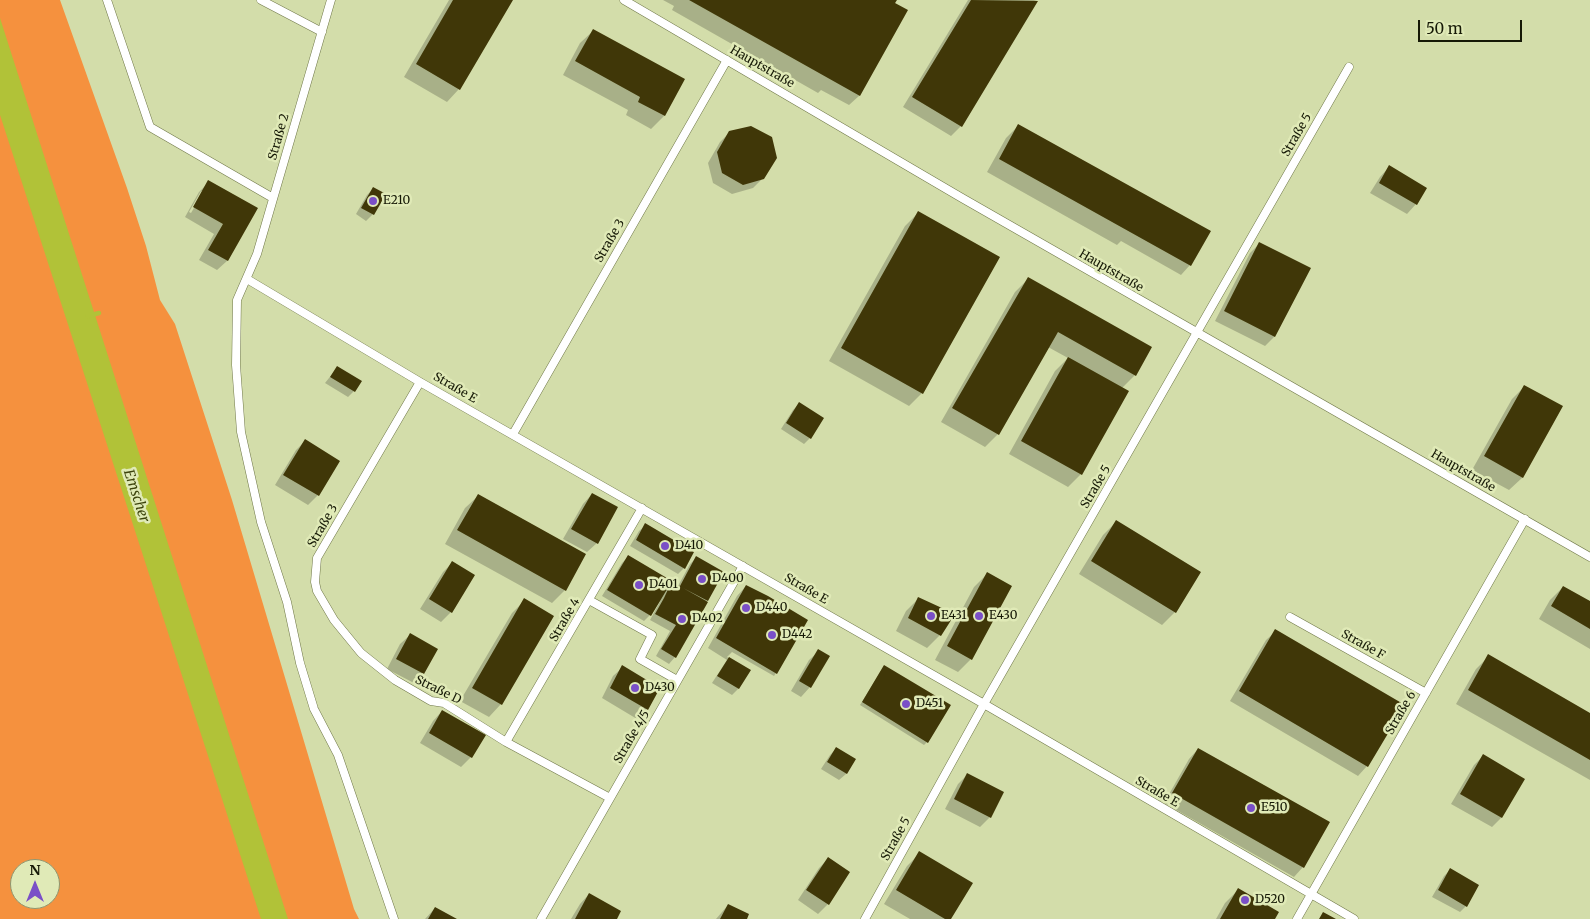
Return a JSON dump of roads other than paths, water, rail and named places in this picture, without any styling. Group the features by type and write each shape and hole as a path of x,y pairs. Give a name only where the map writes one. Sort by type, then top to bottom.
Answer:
{"lane":[{"path":"107,0 150,127 273,198"},
{"path":"261,0 322,32"},
{"name":"Straße 2","path":"331,0 257,254 236,300 236,365 241,432 261,522 287,602 300,663 314,709 338,754 394,919"},
{"name":"Hauptstraße","path":"624,0 953,193 1590,557"},
{"name":"Straße 3","path":"513,434 727,60"},
{"name":"Straße 5","path":"865,919 984,704 1348,67"},
{"name":"Straße E","path":"247,279 420,382 984,704 1354,919"},
{"name":"Straße 3","path":"315,582 317,558 420,382"},
{"name":"Straße 4","path":"506,742 642,508"},
{"name":"Straße 6","path":"1297,919 1525,519"},
{"name":"Straße 4/5","path":"540,919 742,566"},
{"name":"Straße D","path":"315,582 317,591 334,620 361,654 395,680 431,701 444,703 506,742 610,798"},
{"path":"589,600 652,635 640,658 677,680"},
{"name":"Straße F","path":"1290,617 1426,693"}],"water":[{"name":"Emscher","path":"0,18 288,919 261,919 0,115"}],"waterway":[{"path":"88,316 99,313"}],"place":[{"name":"E210","path":"373,201"},
{"name":"D410","path":"665,546"},
{"name":"D400","path":"702,579"},
{"name":"D401","path":"639,585"},
{"name":"D440","path":"746,608"},
{"name":"E431","path":"931,616"},
{"name":"E430","path":"979,616"},
{"name":"D402","path":"682,619"},
{"name":"D442","path":"772,635"},
{"name":"D430","path":"635,688"},
{"name":"D451","path":"906,704"},
{"name":"E510","path":"1251,808"},
{"name":"D520","path":"1245,900"}]}
